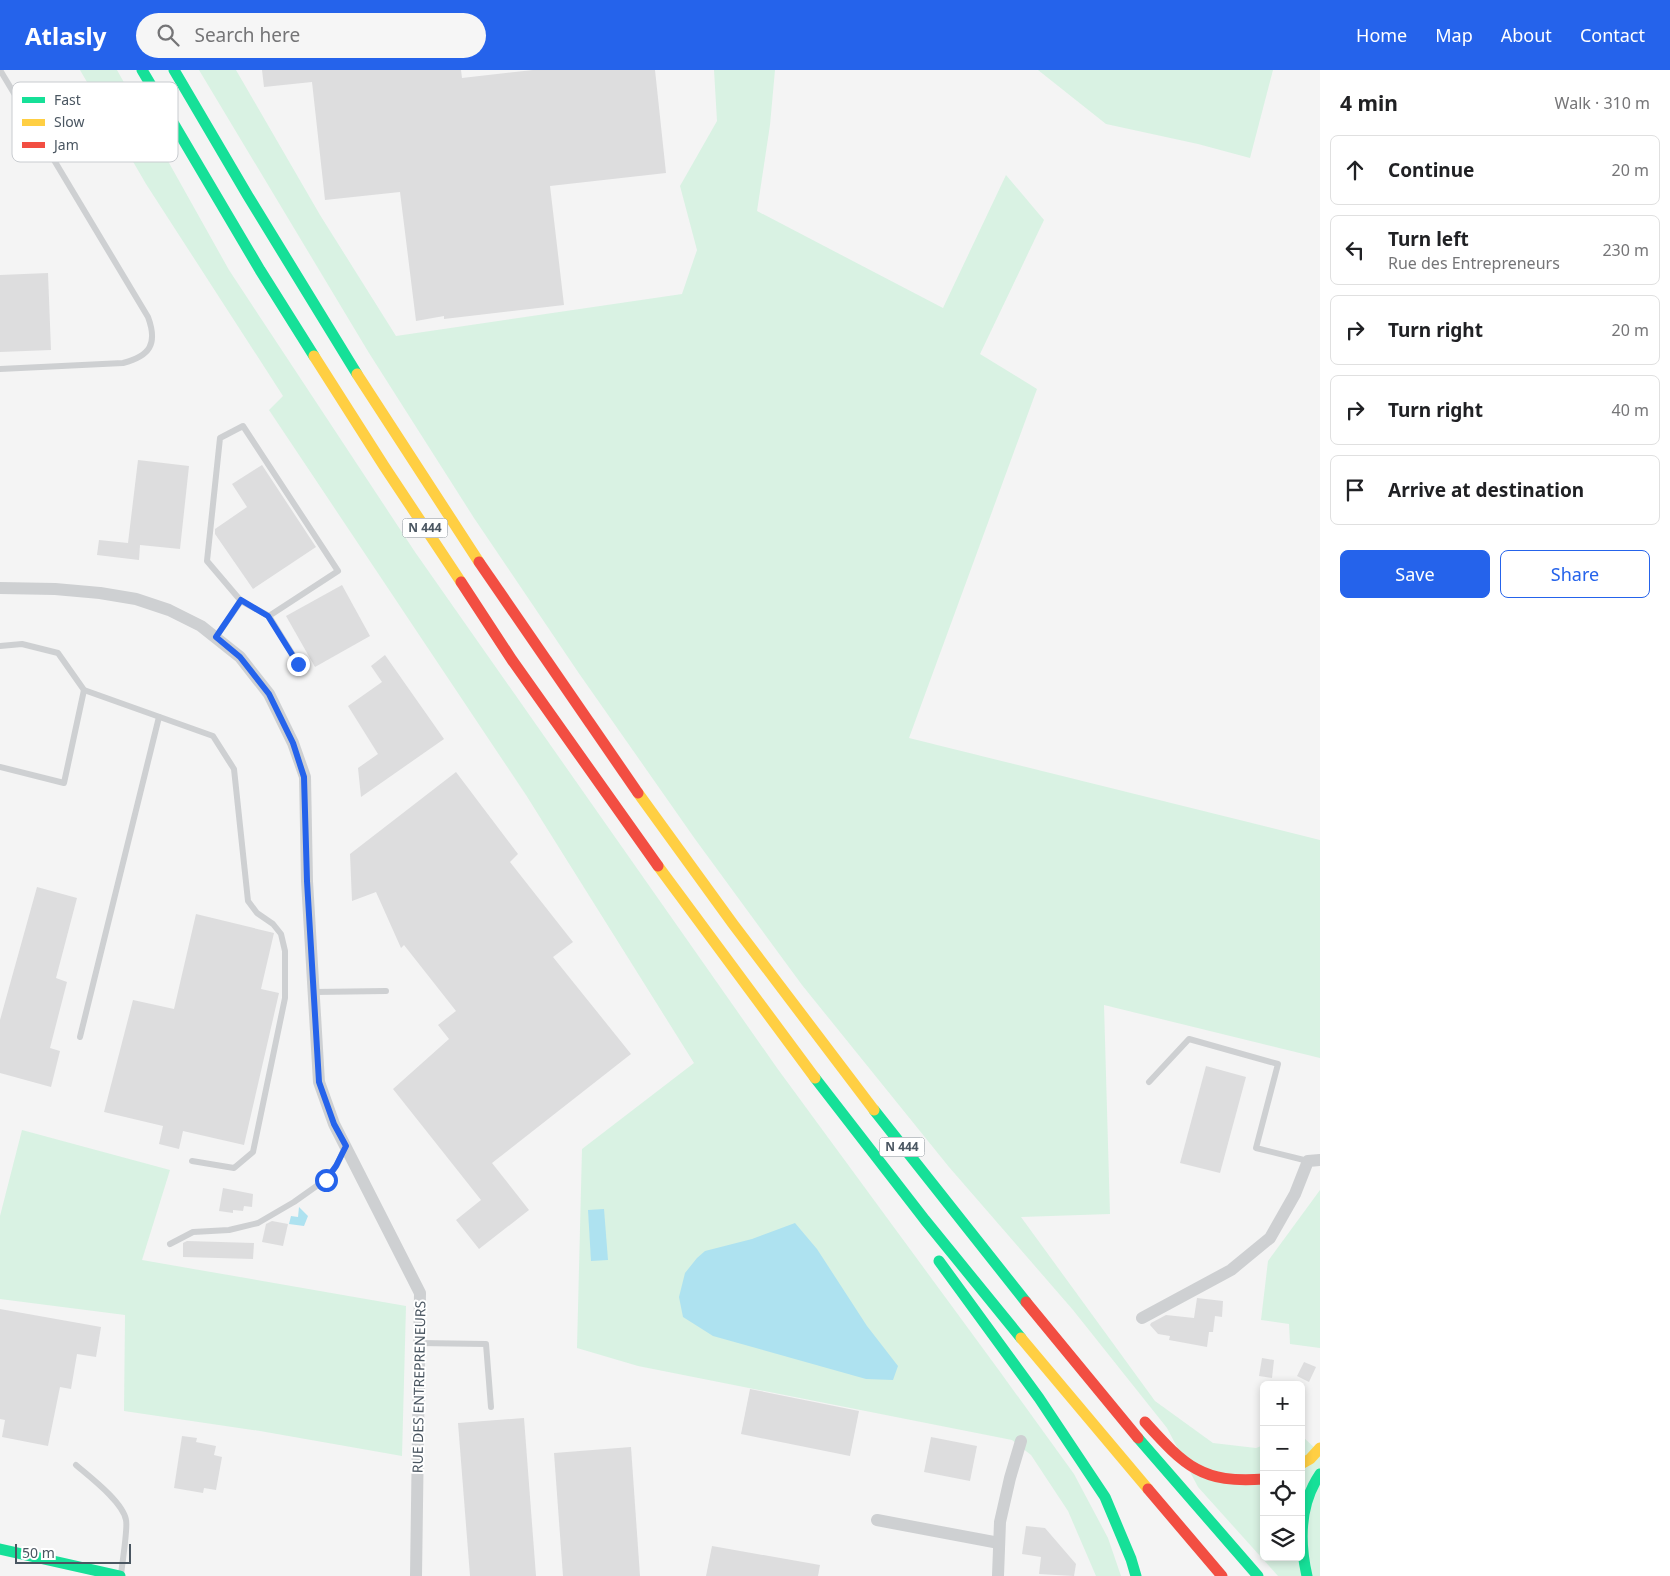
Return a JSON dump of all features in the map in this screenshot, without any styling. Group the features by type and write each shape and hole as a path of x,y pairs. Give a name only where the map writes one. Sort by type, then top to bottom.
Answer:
{"main road":[{"name":"N 444","path":"142,70 149,82"},
{"name":"N 444","path":"174,70 235,176 345,356 460,534 566,689 759,960 898,1142 1050,1331 1160,1463 1258,1576"},
{"name":"N 444","path":"178,131 253,257 351,415 487,622 700,924 820,1084 942,1241 1095,1428 1222,1576"},
{"path":"942,1241 936,1258 1039,1398 1105,1497 1131,1559 1136,1576"},
{"path":"1050,1331 1066,1332"},
{"path":"1135,1410 1190,1467 1218,1479 1249,1481 1260,1480"},
{"path":"1305,1462 1320,1448"},
{"path":"1307,1576 1304,1563 1302,1523 1305,1502 1314,1480 1320,1474"},
{"path":"0,1549 120,1576"}],"street":[{"name":"RUE DES ENTREPRENEURS","path":"0,588 100,592 136,599 169,610 201,626 240,657 269,694 293,743 304,777 307,881 319,1082 334,1124 420,1293 416,1576"},
{"path":"1142,1318 1231,1270 1270,1238 1314,1160"},
{"path":"998,1576 1000,1522 1021,1441"},
{"path":"877,1520 999,1543"}],"lane":[{"path":"0,70 12,90"},
{"path":"0,369 123,363 136,360 150,348 153,336 148,317 55,162"},
{"path":"268,616 338,571 243,426 220,438 207,561 241,600 268,616 298,664"},
{"path":"216,637 241,600"},
{"path":"0,646 22,644 58,653 84,690 213,736 234,769 248,901 257,913 273,924 281,934 285,951 285,998 253,1152 234,1168 192,1161"},
{"path":"0,767 64,783 84,690"},
{"path":"80,1037 159,717"},
{"path":"314,992 386,991"},
{"path":"1149,1082 1189,1039 1278,1064 1256,1148 1314,1160"},
{"path":"170,1244 193,1232 229,1230 258,1223 326,1180 336,1166 346,1146"},
{"path":"419,1343 486,1344 491,1407"},
{"path":"76,1466 96,1482 118,1504 126,1520 120,1576"}],"green space":[{"path":"80,70 117,70 124,82 87,82"},
{"path":"199,70 236,70 320,215 396,336 682,294 697,250 680,186 717,121 714,70 775,70 770,125 757,211 943,308 1006,175 1044,220 980,354 1037,389 909,738 1320,840 1320,1058 1104,1005 1110,1214 1021,1217 1155,1401 1213,1443 1256,1448 1260,1446 1260,1556 1198,1487 1167,1428 1073,1310 949,1167 802,985 695,839 578,672 474,518 369,353"},
{"path":"1038,70 1273,70 1250,158 1198,144 1106,124"},
{"path":"133,162 169,162 229,270 415,552 777,1068 1074,1474 1108,1538 1121,1576 1096,1576 1068,1511 1031,1455 1012,1440 638,1366 577,1348 582,1149 694,1063 526,795 269,410 283,396"},
{"path":"22,1130 170,1170 142,1260 406,1306 402,1456 260,1431 124,1411 125,1315 0,1299 0,1216"},
{"path":"1320,1190 1320,1348 1290,1344 1289,1324 1261,1320 1268,1261"},
{"path":"1305,1439 1320,1453 1320,1576 1278,1576 1265,1561 1305,1561"}],"water":[{"path":"299,1207 308,1216 304,1226 289,1224 291,1216 298,1217"},
{"path":"604,1209 608,1260 591,1261 588,1210"},
{"path":"795,1223 817,1249 867,1326 898,1366 893,1380 866,1379 713,1336 683,1317 679,1297 685,1273 705,1251 752,1239"}],"building":[{"path":"262,70 461,70 462,78 533,70 655,70 666,173 550,186 564,305 444,319 444,316 416,321 400,192 325,200 312,82 264,87"},
{"path":"48,273 51,350 0,352 0,275"},
{"path":"138,460 189,466 180,549 140,545 139,560 97,555 99,540 128,543"},
{"path":"262,465 316,547 253,589 215,534 215,529 247,507 232,484"},
{"path":"342,585 370,636 315,667 286,616"},
{"path":"385,655 444,739 361,797 358,768 378,754 348,706 382,682 371,666"},
{"path":"456,772 518,854 510,862 573,942 553,957 631,1054 492,1163 529,1210 479,1249 456,1220 481,1200 393,1089 449,1039 438,1025 456,1011 404,945 401,948 376,892 352,901 350,854"},
{"path":"37,887 77,898 56,978 67,982 50,1048 60,1051 51,1087 0,1073 0,1020"},
{"path":"196,914 274,933 261,989 279,993 244,1145 183,1131 179,1149 159,1144 163,1126 104,1112 133,1000 174,1009"},
{"path":"1206,1066 1246,1077 1220,1173 1180,1163"},
{"path":"223,1188 253,1194 252,1207 244,1206 243,1211 233,1210 233,1213 219,1211"},
{"path":"272,1221 288,1224 283,1246 262,1242 266,1224"},
{"path":"187,1241 254,1243 253,1259 183,1257 183,1243"},
{"path":"1197,1298 1223,1301 1222,1317 1215,1316 1213,1332 1209,1332 1207,1347 1169,1340 1170,1336 1158,1334 1150,1325 1166,1315 1194,1318"},
{"path":"0,1309 101,1327 96,1357 77,1354 71,1389 60,1387 48,1446 2,1437 5,1420 0,1419"},
{"path":"1262,1358 1274,1360 1272,1378 1259,1376"},
{"path":"1304,1362 1316,1367 1309,1382 1297,1376"},
{"path":"750,1389 859,1411 850,1456 741,1434"},
{"path":"524,1418 536,1576 470,1576 458,1423"},
{"path":"182,1436 197,1438 196,1442 216,1446 214,1455 222,1457 216,1490 204,1488 203,1493 174,1488"},
{"path":"931,1437 977,1446 970,1481 924,1472"},
{"path":"631,1447 640,1576 563,1576 554,1453"},
{"path":"1026,1526 1045,1528 1076,1564 1074,1576 1039,1574 1041,1557 1022,1554"},
{"path":"712,1546 820,1565 818,1576 706,1576"}],"traffic: fast":[{"path":"142,70 149,82"},
{"path":"174,70 248,196 357,374"},
{"path":"178,131 260,270 314,356"},
{"path":"815,1078 925,1220 1021,1338"},
{"path":"874,1110 1026,1302"},
{"path":"939,1261 1039,1398 1105,1497 1131,1559 1136,1576"},
{"path":"1138,1438 1258,1576"},
{"path":"1307,1576 1304,1563 1303,1524 1308,1498 1320,1474"},
{"path":"0,1549 120,1576"}],"traffic: slow":[{"path":"314,356 461,582"},
{"path":"357,374 479,562"},
{"path":"638,793 733,924 874,1110"},
{"path":"658,866 815,1078"},
{"path":"1021,1338 1148,1489"},
{"path":"1305,1462 1320,1448"}],"traffic: jam":[{"path":"479,562 638,793"},
{"path":"461,582 512,660 658,866"},
{"path":"1026,1302 1138,1438"},
{"path":"1145,1422 1172,1450 1196,1469 1210,1475 1225,1478 1260,1479"},
{"path":"1148,1489 1222,1576"}],"route":[{"path":"298,664 268,616 241,600 216,637 240,657 269,694 293,743 304,777 307,881 319,1082 334,1124 346,1146 336,1166 326,1180"}]}
